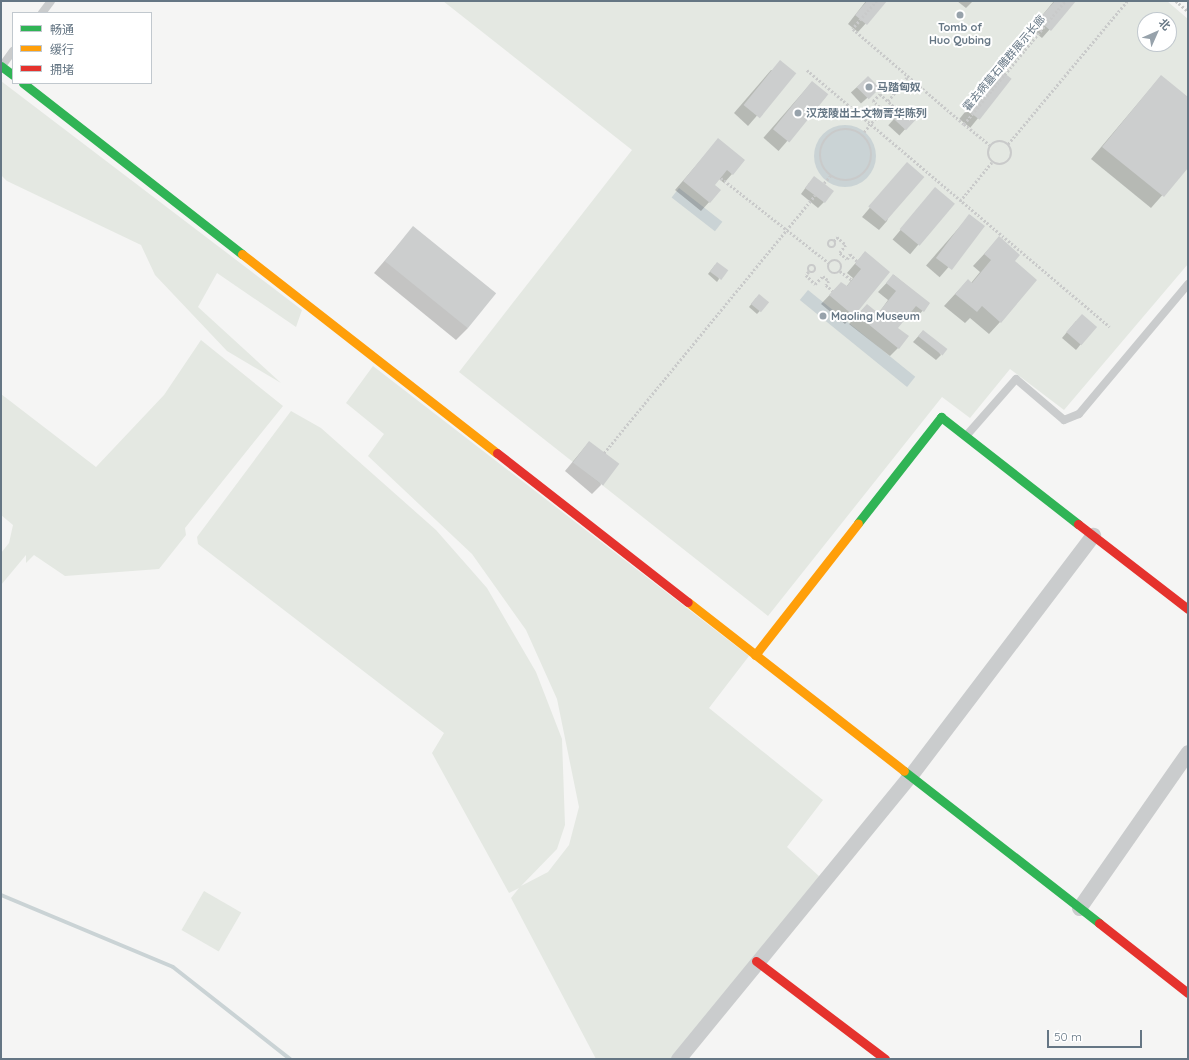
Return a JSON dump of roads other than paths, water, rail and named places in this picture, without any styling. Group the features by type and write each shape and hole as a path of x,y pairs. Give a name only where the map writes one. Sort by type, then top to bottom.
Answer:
{"street":[{"path":"1,66 12,74"},
{"path":"24,84 1188,993"},
{"path":"755,655 941,417 1188,609"},
{"path":"678,1059 756,961 910,776 1093,536"},
{"path":"1079,908 1188,752"},
{"path":"756,961 885,1059"}],"lane":[{"path":"43,12 51,1"},
{"path":"1,66 12,52"},
{"path":"966,436 1016,379 1064,420 1079,414 1188,284"}],"waterway":[{"path":"1,895 173,967 290,1059"}],"place":[{"name":"Tomb of Huo Qubing","path":"960,15"},
{"name":"马踏匈奴","path":"869,87"},
{"name":"汉茂陵出土文物菁华陈列","path":"798,113"},
{"name":"Maoling Museum","path":"823,316"}]}
